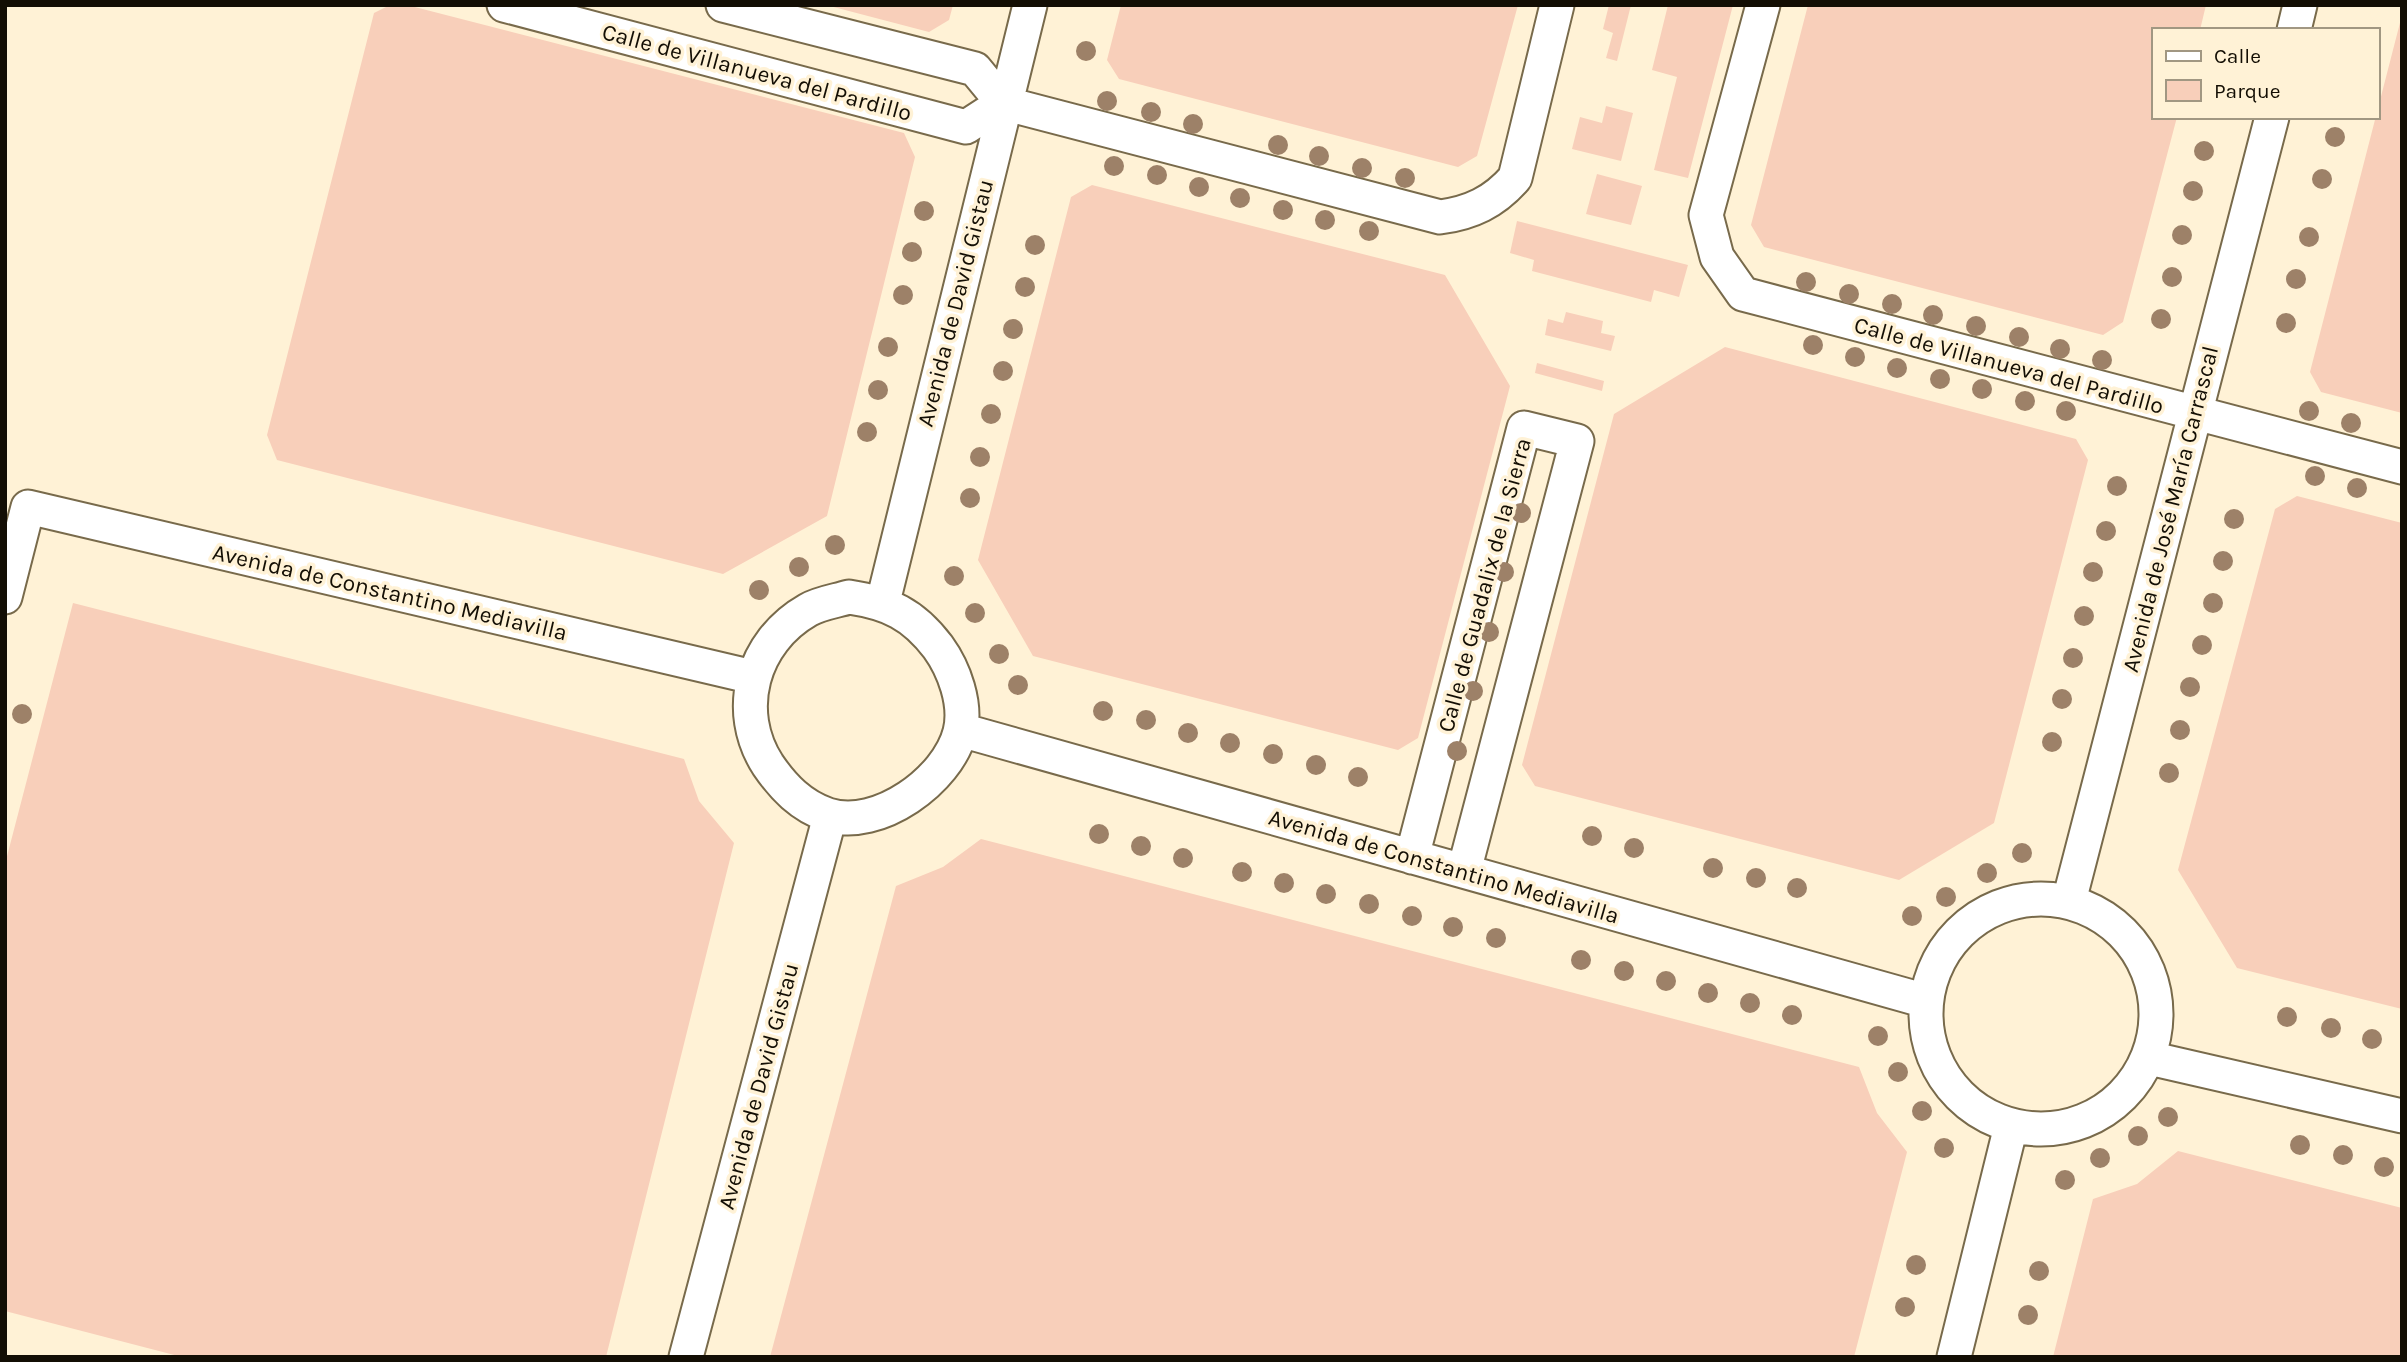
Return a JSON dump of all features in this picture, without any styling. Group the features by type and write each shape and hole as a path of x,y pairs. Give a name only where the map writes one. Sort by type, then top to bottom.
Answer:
{"street":[{"name":"Calle de Villanueva del Pardillo","path":"505,5 966,127 1003,103"},
{"path":"723,5 975,69 1003,103 1440,217 1462,214 1482,206 1501,193 1515,178 1557,5"},
{"name":"Avenida de David Gistau","path":"883,602 1003,103 1030,5"},
{"name":"Calle de Villanueva del Pardillo","path":"1763,5 1706,215 1717,257 1743,294 2195,415 2402,467"},
{"path":"2294,28 2300,5"},
{"name":"Avenida de José María Carrascal","path":"2069,901 2271,119"},
{"name":"Calle de Guadalix de la Sierra","path":"1412,857 1524,428 1577,441 1464,871"},
{"name":"Avenida de Constantino Mediavilla","path":"5,597 28,507 752,677"},
{"path":"849,597 883,602 923,627 946,658 962,701 961,730 953,751 931,779 898,806 860,816 830,816 800,801 779,783 756,747 749,708 752,677 762,654 779,634 809,610 849,597"},
{"name":"Avenida de Constantino Mediavilla","path":"961,730 1926,1001"},
{"name":"Avenida de David Gistau","path":"686,1357 830,816"},
{"path":"2036,897 2069,901 2105,917 2134,944 2152,979 2157,1019 2149,1058 2132,1087 2108,1109 2087,1119 2044,1130 2011,1126 1981,1113 1956,1092 1934,1054 1927,1034 1926,1001 1934,969 1951,941 1975,918 2004,904 2036,897"},
{"path":"2149,1058 2402,1116"},
{"path":"1954,1357 2011,1126"}],"green space":[{"path":"390,5 407,5 904,133 915,157 827,516 723,574 277,460 267,435 374,13"},
{"path":"826,5 953,5 949,20 929,32"},
{"path":"1121,5 1518,5 1477,156 1458,167 1119,79 1107,60"},
{"path":"1609,5 1631,5 1617,61 1606,58 1613,33 1603,29"},
{"path":"1668,5 1733,5 1688,178 1654,170 1677,77 1652,70"},
{"path":"1808,5 2206,5 2200,28 2152,28 2152,119 2176,119 2123,322 2103,335 1764,247 1751,225"},
{"path":"2402,15 2402,413 2321,392 2310,372 2375,119 2379,119 2379,104"},
{"path":"1606,106 1633,113 1621,161 1572,149 1580,117 1602,123"},
{"path":"1597,174 1642,186 1631,225 1586,214"},
{"path":"1092,185 1445,275 1510,386 1418,738 1398,750 1033,656 978,560 1071,197"},
{"path":"1517,221 1688,265 1679,297 1654,290 1651,302 1532,271 1534,260 1510,253"},
{"path":"1566,312 1603,321 1601,333 1615,336 1611,351 1545,335 1548,319 1563,323"},
{"path":"1725,347 2076,439 2088,460 1994,823 1899,880 1535,786 1522,765 1614,414"},
{"path":"1537,363 1604,381 1602,391 1535,373"},
{"path":"2297,496 2402,523 2402,1009 2237,968 2178,870 2275,509"},
{"path":"73,603 684,759 699,801 734,843 606,1357 182,1357 5,1311 5,864"},
{"path":"981,839 1859,1067 1877,1113 1907,1152 1854,1357 770,1357 896,886 943,867"},
{"path":"2178,1151 2402,1208 2402,1357 2053,1357 2093,1199 2137,1184"}]}
